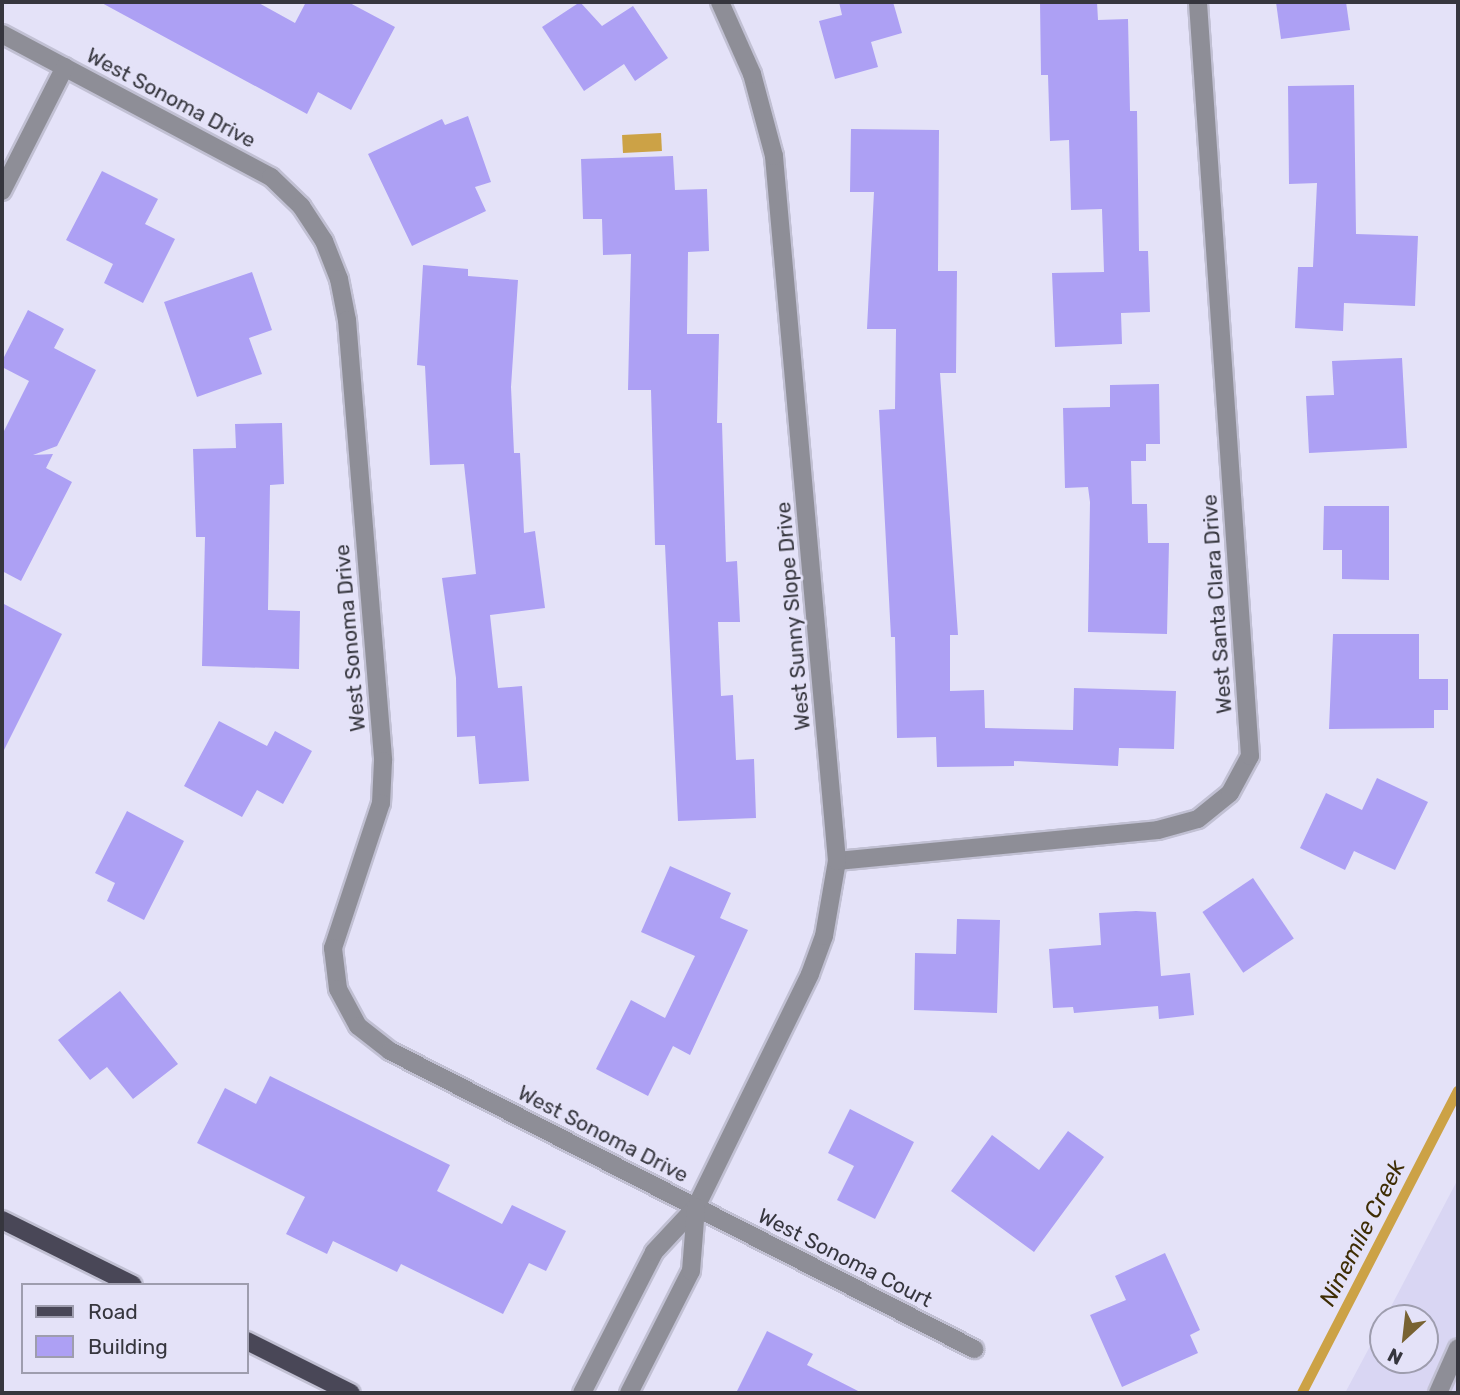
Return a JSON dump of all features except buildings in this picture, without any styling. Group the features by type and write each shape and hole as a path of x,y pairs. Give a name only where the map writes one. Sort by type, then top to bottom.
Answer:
{"main road":[{"path":"2,1220 129,1283"},
{"path":"248,1342 351,1393"}],"street":[{"name":"West Sunny Slope Drive","path":"582,1393 654,1252 696,1207 810,974 824,936 837,861 774,156 752,74 720,2"},
{"name":"West Santa Clara Drive","path":"837,861 1158,830 1198,819 1230,793 1250,756 1198,2"},
{"name":"West Sonoma Drive","path":"2,34 271,177 308,218 339,279 347,320 383,761 381,803 333,948 338,989 358,1026 390,1051 696,1207"},
{"path":"2,191 65,67"},
{"name":"West Sunny Slope Drive","path":"629,1393 691,1271 696,1207"},
{"name":"West Sonoma Court","path":"696,1207 974,1349"},
{"path":"1438,1393 1458,1348"}],"shaded area":[{"path":"661,133 662,151 623,153 622,135"},
{"path":"1458,1179 1458,1393 1345,1393 1369,1348 1369,1374 1439,1374 1439,1304 1392,1304"}],"waterway":[{"name":"Ninemile Creek","path":"1302,1393 1458,1091"}]}
